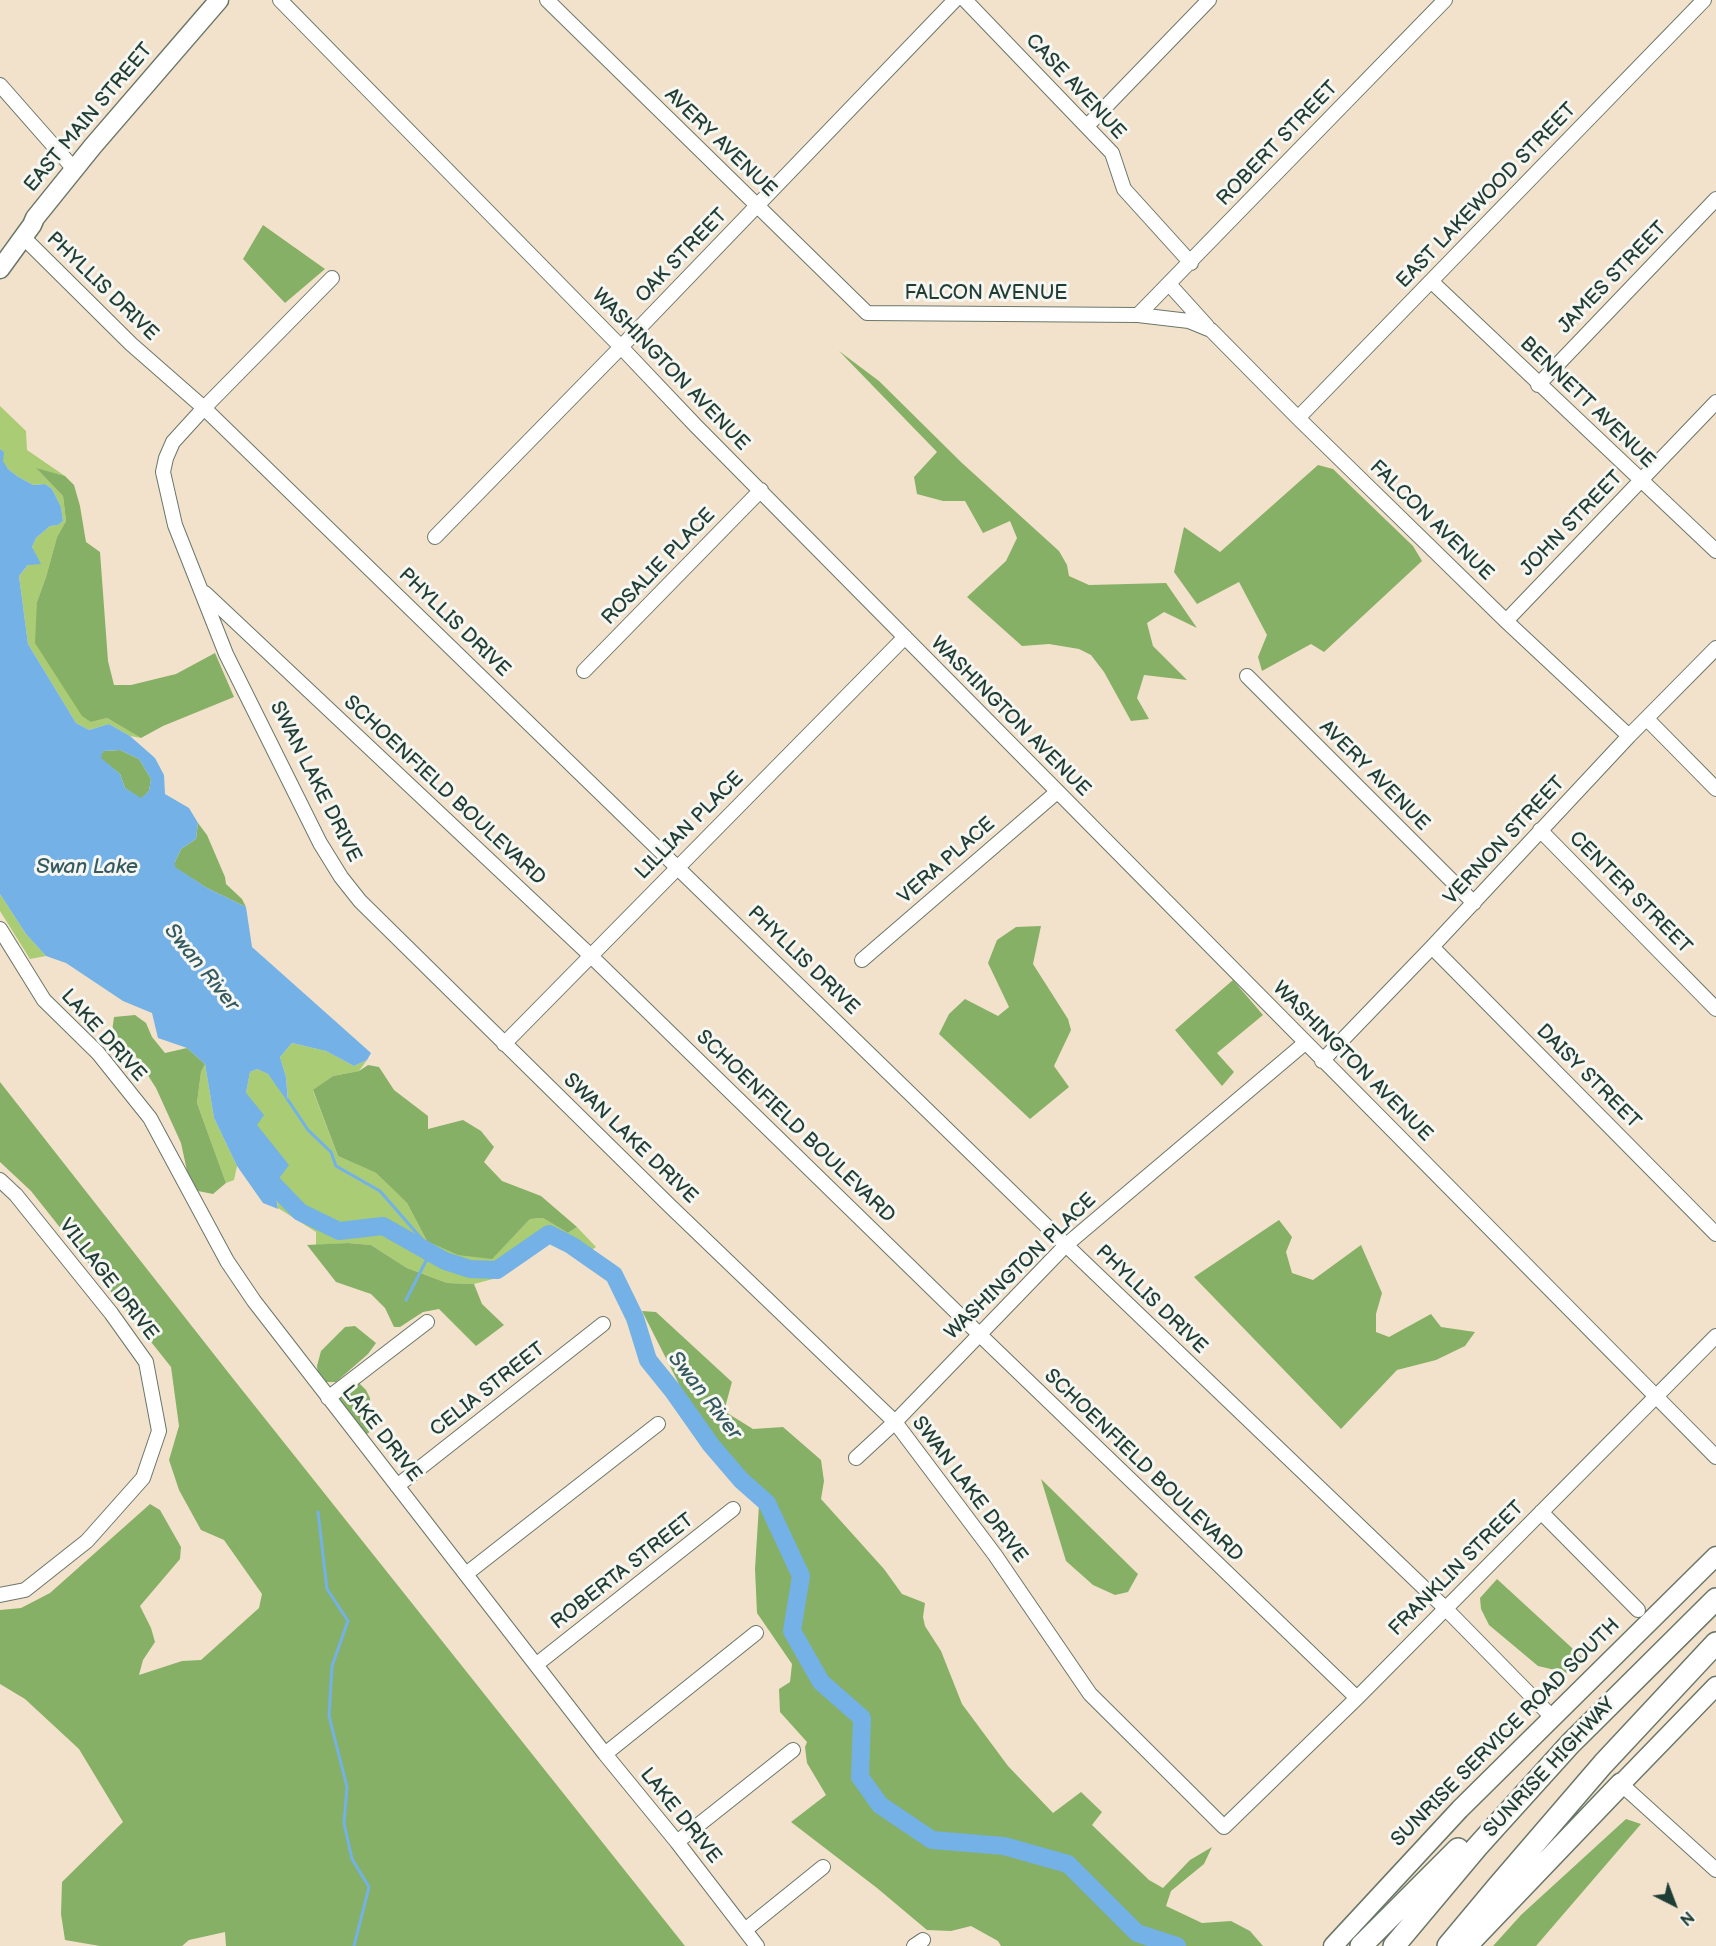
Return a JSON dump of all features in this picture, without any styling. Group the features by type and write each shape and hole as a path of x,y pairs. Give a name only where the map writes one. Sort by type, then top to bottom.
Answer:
{"highway":[{"name":"SUNRISE HIGHWAY","path":"1394,1946 1477,1847 1569,1744 1716,1599"},
{"name":"SUNRISE HIGHWAY","path":"1448,1946 1603,1764 1716,1643"},
{"path":"1361,1946 1491,1817 1569,1744"},
{"path":"1466,1946 1621,1784"}],"main road":[{"name":"EAST MAIN STREET","path":"0,269 35,218 74,169 219,0"},
{"name":"SUNRISE SERVICE ROAD SOUTH","path":"1333,1946 1429,1841 1716,1556"},
{"path":"1621,1784 1716,1686"}],"street":[{"name":"WASHINGTON AVENUE","path":"280,0 696,426 1716,1457"},
{"name":"AVERY AVENUE","path":"547,0 867,313"},
{"name":"OAK STREET","path":"435,537 955,0"},
{"name":"CASE AVENUE","path":"965,0 1088,125 1112,153 1124,189 1191,262"},
{"path":"1088,125 1209,0"},
{"name":"ROBERT STREET","path":"1138,315 1445,0"},
{"name":"EAST LAKEWOOD STREET","path":"1298,418 1704,0"},
{"path":"0,85 74,169"},
{"name":"JAMES STREET","path":"1538,385 1716,199"},
{"name":"PHYLLIS DRIVE","path":"23,237 131,344 204,408 1066,1245 1445,1608 1552,1717"},
{"name":"SWAN LAKE DRIVE","path":"332,278 173,442 163,472 175,525 226,654 320,843 341,877 360,901 504,1044 895,1422 995,1555 1090,1694 1224,1827"},
{"name":"BENNETT AVENUE","path":"1432,282 1538,385 1716,551"},
{"name":"FALCON AVENUE","path":"1168,284 1298,418 1506,621 1629,736"},
{"name":"FALCON AVENUE","path":"867,313 1138,315 1189,321 1211,330"},
{"name":"JOHN STREET","path":"1506,621 1716,402"},
{"name":"ROSALIE PLACE","path":"584,671 761,490"},
{"name":"SCHOENFIELD BOULEVARD","path":"201,589 591,956 1357,1698"},
{"name":"LILLIAN PLACE","path":"504,1044 905,637"},
{"name":"VERNON STREET","path":"1322,1060 1474,903 1629,736 1716,648"},
{"name":"AVERY AVENUE","path":"1246,676 1474,903"},
{"path":"1647,719 1716,789"},
{"name":"VERA PLACE","path":"862,960 1057,792"},
{"name":"CENTER STREET","path":"1540,830 1716,1009"},
{"name":"LAKE DRIVE","path":"0,929 44,999 98,1053 150,1118 227,1262 254,1301 757,1946"},
{"name":"DAISY STREET","path":"1432,947 1716,1234"},
{"name":"WASHINGTON PLACE","path":"856,1458 895,1422 1066,1245 1305,1043"},
{"name":"VILLAGE DRIVE","path":"0,1180 16,1195 110,1311 146,1362 159,1431 143,1478 87,1541 25,1590 0,1595"},
{"path":"328,1398 427,1322"},
{"name":"CELIA STREET","path":"397,1486 603,1324"},
{"name":"FRANKLIN STREET","path":"1224,1827 1357,1698 1716,1336"},
{"path":"466,1574 658,1424"},
{"name":"ROBERTA STREET","path":"537,1665 733,1509"},
{"path":"1541,1512 1638,1610"},
{"path":"605,1754 756,1633"},
{"path":"676,1842 792,1750"},
{"path":"1621,1784 1716,1870"},
{"path":"745,1930 823,1868"}],"green space":[{"path":"263,225 325,269 285,303 243,259"},
{"path":"839,351 879,381 962,463 1059,551 1067,565 1069,576 1089,585 1166,583 1197,628 1164,612 1147,623 1153,646 1187,680 1144,675 1137,698 1149,719 1131,721 1104,672 1091,655 1079,649 1049,644 1022,646 967,597 1006,561 1017,538 1010,521 983,533 965,501 943,501 917,494 914,477 937,452"},
{"path":"0,406 26,431 27,450 65,476 37,469 63,496 66,521 57,537 37,602 91,722 107,718 141,738 130,736 109,724 89,730 76,723 28,644 19,576 36,556 32,547 36,538 50,526 58,525 63,521 61,507 52,489 45,484 33,485 17,476 2,461"},
{"path":"1318,465 1333,469 1413,546 1422,561 1324,652 1311,644 1262,671 1258,657 1267,635 1239,582 1197,604 1174,572 1184,527 1220,552"},
{"path":"36,468 65,476 74,485 86,542 100,552 108,661 114,685 131,685 176,674 215,653 234,697 163,726 141,738 107,718 91,722 82,716 35,643 37,602 57,537 66,521 63,496"},
{"path":"120,750 139,759 151,779 149,791 141,799 125,788 120,774 100,758 103,751"},
{"path":"198,823 207,835 226,884 242,899 246,907 207,888 174,867 181,849 196,839"},
{"path":"0,894 26,934 46,956 30,959 0,911"},
{"path":"1041,926 1033,964 1068,1019 1071,1030 1054,1066 1069,1087 1030,1119 939,1034 949,1014 965,999 998,1016 1009,1007 988,963 997,940 1016,927"},
{"path":"1233,980 1263,1015 1217,1053 1234,1072 1222,1086 1175,1030"},
{"path":"135,1015 146,1023 152,1037 165,1053 187,1048 205,1064 201,1072 197,1103 226,1183 213,1194 198,1191 189,1180 181,1143 156,1088 135,1055 112,1032 114,1017"},
{"path":"292,1043 326,1051 354,1066 367,1060 359,1071 333,1076 313,1091 338,1156 376,1173 407,1203 427,1241 492,1258 530,1219 543,1218 568,1233 577,1227 596,1247 584,1255 559,1239 549,1240 510,1271 474,1284 447,1283 407,1268 371,1245 348,1243 316,1245 316,1232 278,1208 274,1185 246,1093 250,1072 257,1069 268,1074 288,1100 286,1077 280,1057"},
{"path":"205,1064 214,1118 237,1166 234,1180 226,1183 197,1103 201,1072"},
{"path":"368,1065 379,1067 394,1090 428,1116 428,1129 463,1120 481,1131 494,1147 484,1162 502,1181 541,1196 577,1227 568,1233 543,1218 530,1219 492,1259 458,1255 427,1241 407,1203 376,1173 338,1156 313,1090 333,1076 359,1071"},
{"path":"0,1082 685,1946 226,1946 225,1932 189,1940 182,1946 100,1946 65,1940 61,1914 62,1882 123,1822 79,1749 25,1699 0,1684 0,1610 21,1608 50,1593 150,1504 160,1510 181,1547 180,1559 140,1606 155,1642 143,1660 139,1675 182,1661 201,1660 259,1608 262,1594 224,1540 201,1530 179,1490 169,1460 179,1426 171,1367 31,1191 0,1162"},
{"path":"1279,1220 1292,1237 1286,1252 1292,1273 1313,1280 1361,1245 1382,1293 1376,1314 1376,1332 1389,1337 1431,1314 1441,1327 1475,1332 1465,1346 1436,1360 1397,1370 1341,1429 1194,1277"},
{"path":"348,1243 371,1245 407,1268 447,1283 474,1284 482,1304 504,1325 476,1346 439,1309 423,1312 400,1327 394,1327 385,1308 371,1294 336,1282 307,1245"},
{"path":"642,1311 656,1312 732,1382 724,1411 753,1429 783,1427 821,1460 824,1481 821,1499 884,1569 902,1594 925,1603 923,1617 925,1626 941,1651 962,1704 1008,1766 1053,1813 1081,1792 1102,1812 1092,1825 1149,1880 1163,1888 1190,1860 1212,1847 1204,1864 1171,1891 1166,1906 1202,1923 1231,1921 1250,1931 1263,1946 1001,1946 998,1941 971,1926 951,1931 927,1930 791,1822 826,1795 807,1763 805,1747 807,1742 780,1712 779,1689 790,1682 792,1664 757,1613 755,1569 759,1505 680,1386"},
{"path":"355,1326 376,1343 368,1354 336,1382 322,1382 318,1376 317,1366 321,1351 345,1327"},
{"path":"358,1382 370,1398 371,1416 367,1422 371,1431 364,1436 340,1402 340,1396"},
{"path":"1041,1479 1138,1574 1128,1592 1115,1595 1093,1585 1066,1561"},
{"path":"1497,1579 1584,1659 1568,1673 1538,1666 1489,1625 1481,1609 1480,1598"},
{"path":"1626,1819 1641,1824 1536,1946 1493,1946 1521,1915"}],"water":[{"name":"Swan Lake","path":"0,449 4,452 3,461 8,469 33,485 45,484 52,489 61,507 63,521 58,525 50,526 36,538 32,547 41,564 28,565 19,576 28,644 76,723 89,730 109,724 130,736 155,758 164,775 165,794 189,808 198,823 196,839 181,849 175,867 207,888 246,907 252,947 371,1053 367,1060 354,1066 326,1051 292,1043 280,1057 286,1077 288,1102 268,1074 257,1069 250,1072 246,1093 264,1115 257,1125 289,1165 274,1185 278,1209 263,1203 237,1166 214,1118 205,1064 187,1048 158,1038 152,1013 123,1001 66,963 46,956 26,934 0,894","holes":["120,750 139,759 151,779 149,791 141,798 125,788 120,774 101,758 103,751"]}],"waterway":[{"path":"288,1100 308,1130 331,1152 336,1166 380,1191 427,1245 430,1253 406,1300"},
{"name":"Swan River","path":"261,1166 274,1185 300,1212 339,1231 383,1226 445,1261 470,1269 497,1270 549,1234 571,1245 614,1275 635,1318 648,1360 711,1445 741,1480 767,1503 801,1576 792,1631 821,1682 862,1718 860,1777 880,1805 932,1840 1004,1846 1068,1864 1137,1933 1177,1946"},
{"path":"318,1512 327,1589 348,1621 332,1666 329,1716 347,1787 344,1823 352,1859 369,1887 354,1946"}]}
